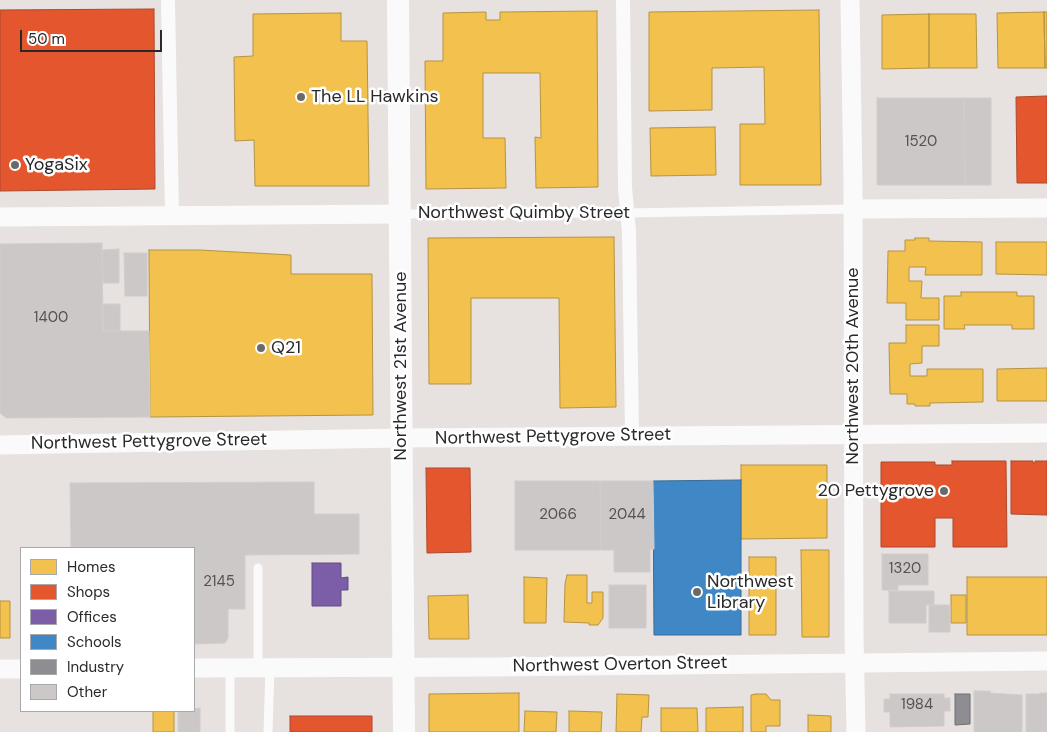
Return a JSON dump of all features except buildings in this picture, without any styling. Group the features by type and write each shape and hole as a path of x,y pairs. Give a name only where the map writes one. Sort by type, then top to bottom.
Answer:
{"street":[{"path":"168,0 172,216"},
{"name":"Northwest 21st Avenue","path":"398,0 404,732"},
{"path":"623,0 625,188 629,231 632,436"},
{"name":"Northwest 20th Avenue","path":"850,0 856,732"},
{"name":"Northwest Quimby Street","path":"852,209 1047,208"},
{"name":"Northwest Quimby Street","path":"0,217 400,214"},
{"name":"Northwest Pettygrove Street","path":"0,445 401,438 1047,433"},
{"name":"Northwest Overton Street","path":"195,668 1047,661"},
{"path":"0,670 20,669"}],"lane":[{"name":"Northwest Quimby Street","path":"400,214 627,213 852,209"},
{"path":"258,568 268,732"},
{"path":"230,668 230,732"}],"place":[{"name":"The LL Hawkins","path":"301,97"},
{"name":"YogaSix","path":"15,165"},
{"name":"Q21","path":"261,348"},
{"name":"20 Pettygrove","path":"944,491"},
{"name":"Northwest Library","path":"697,592"}]}
